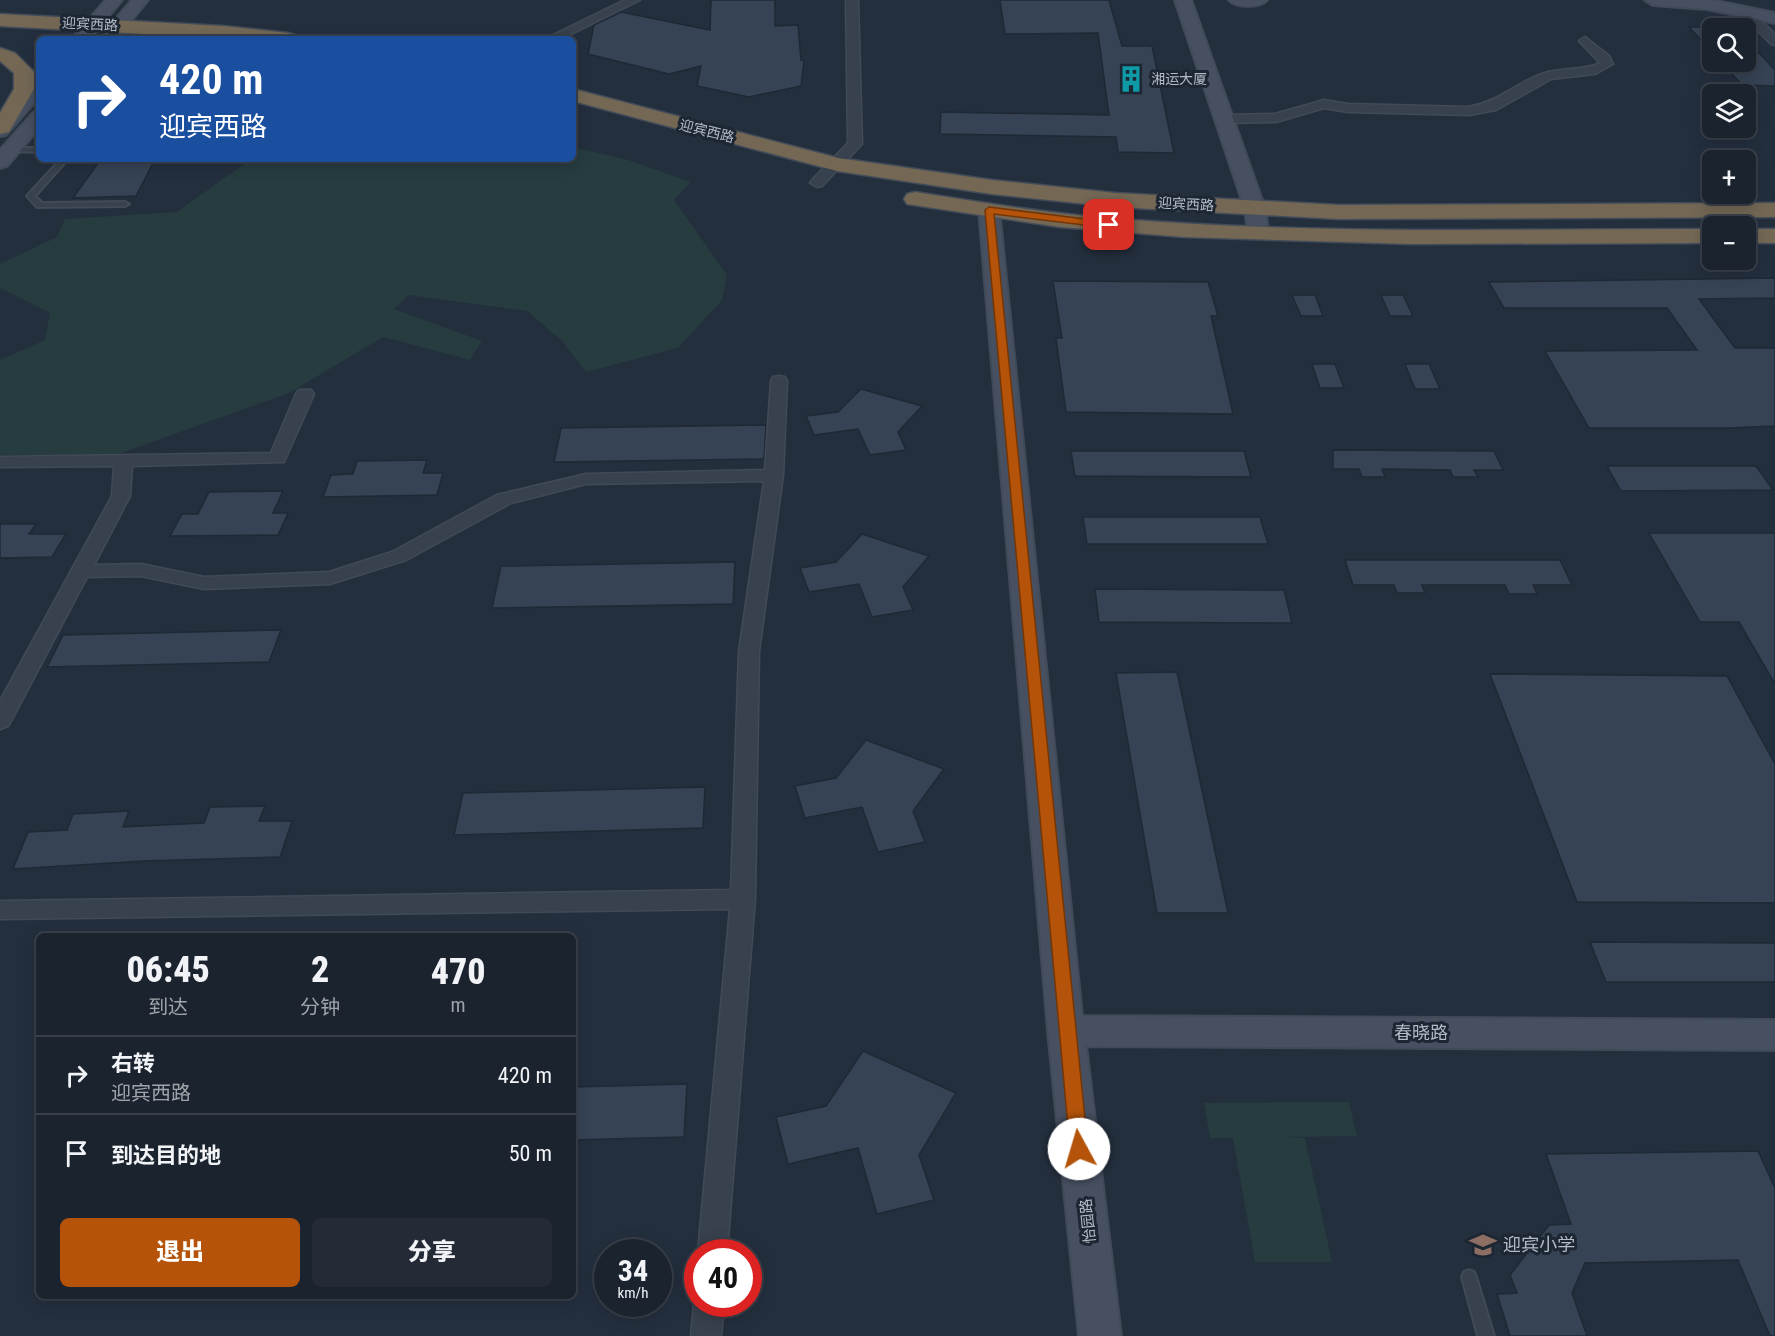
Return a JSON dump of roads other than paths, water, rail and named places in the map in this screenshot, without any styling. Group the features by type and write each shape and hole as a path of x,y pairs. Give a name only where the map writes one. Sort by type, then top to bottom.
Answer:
{"highway":[{"name":"迎宾西路","path":"0,20 86,33"},
{"name":"迎宾西路","path":"0,33 113,35 223,32 260,36"},
{"path":"0,54 8,57 24,72 24,90 1,130"},
{"name":"迎宾西路","path":"576,96 838,175 992,187 1115,200 1255,209 1339,212 1775,210"},
{"path":"576,116 616,128"},
{"name":"迎宾西路","path":"795,177 817,183 838,175"},
{"name":"迎宾西路","path":"897,196 1109,225 1346,236 1702,236"},
{"path":"1756,236 1775,236"}],"street":[{"path":"86,33 114,0"},
{"path":"113,35 140,0"},
{"path":"557,36 634,0"},
{"path":"838,175 855,144 852,0"},
{"path":"1183,0 1255,209 1258,232"},
{"path":"1237,0 1260,0"},
{"path":"1653,0 1704,2 1775,18"},
{"path":"1745,12 1775,41"},
{"path":"1224,119 1276,118 1324,104 1348,108 1469,111 1491,107 1548,76 1595,70 1607,64 1605,58 1585,41"},
{"path":"1,130 36,90"},
{"path":"5,156 36,120"},
{"name":"怡园路","path":"989,210 1066,1031 1100,1336"},
{"path":"714,1239 743,899 749,651 774,475 779,381"},
{"path":"0,462 278,458 305,394"},
{"path":"0,721 121,496 123,461"},
{"path":"82,571 141,570 204,583 330,578 399,556 504,499 586,479 774,475"},
{"path":"0,910 743,899"},
{"name":"春晓路","path":"1066,1031 1775,1035"},
{"path":"706,1336 708,1317"}],"lane":[{"path":"5,156 36,151"},
{"path":"62,162 31,196 40,205 124,204"},
{"path":"1469,1277 1486,1336"}],"place":[{"name":"湘运大厦","path":"1131,79"},
{"name":"迎宾小学","path":"1483,1245"}]}
